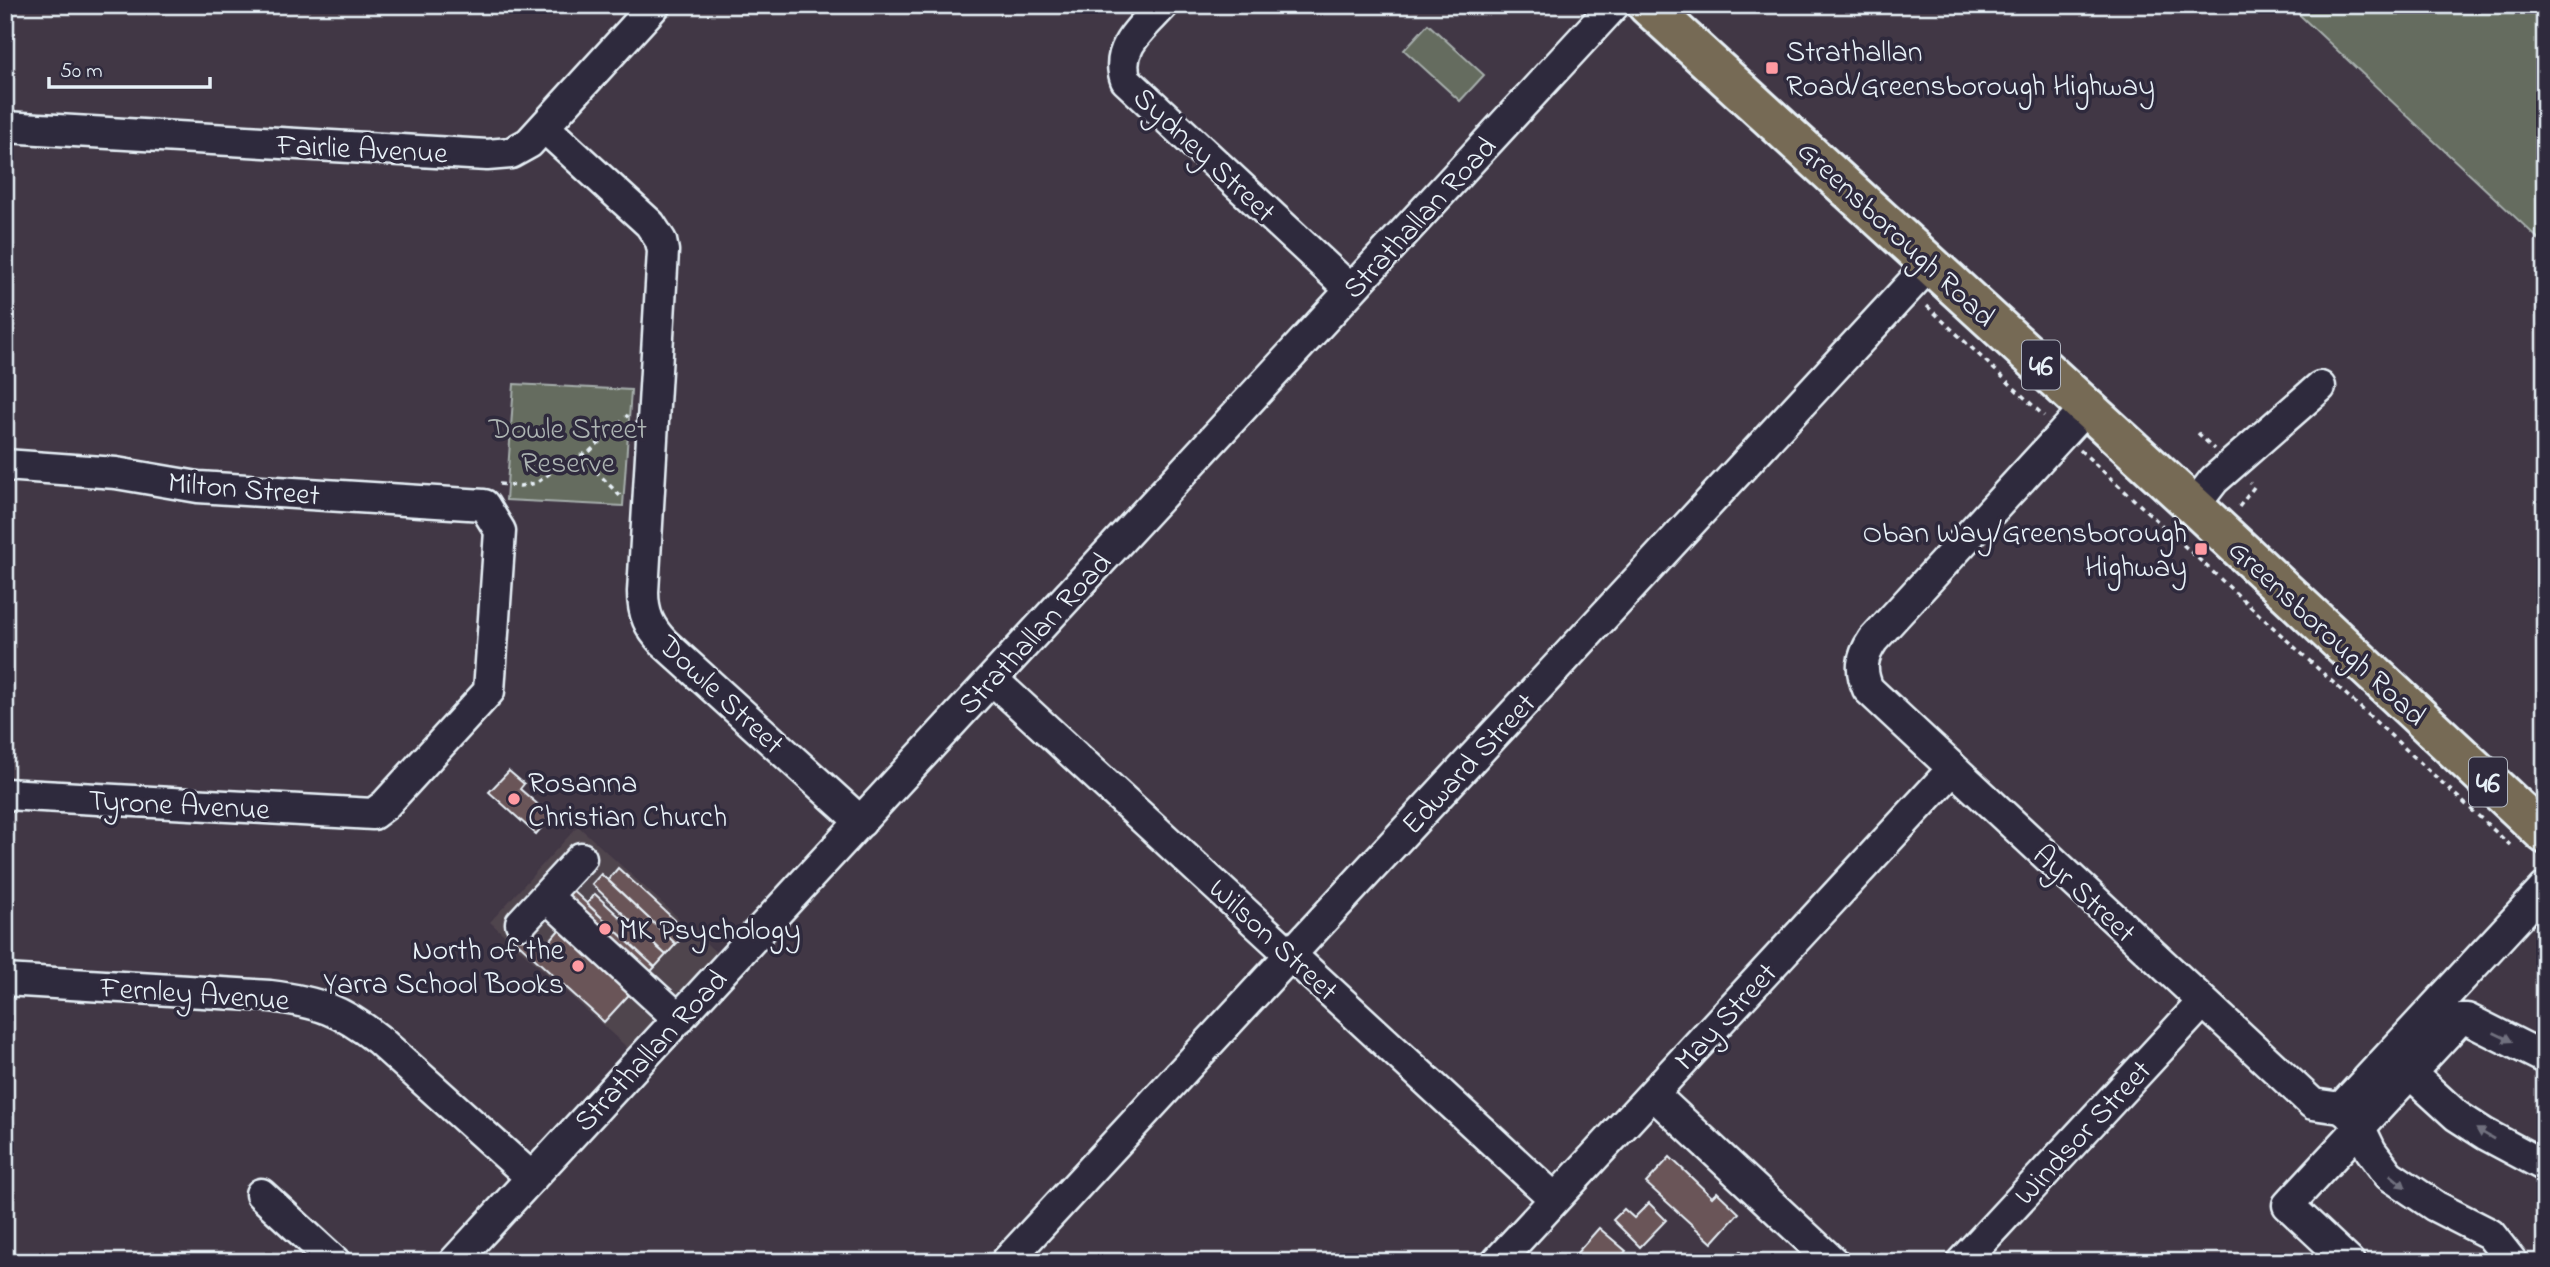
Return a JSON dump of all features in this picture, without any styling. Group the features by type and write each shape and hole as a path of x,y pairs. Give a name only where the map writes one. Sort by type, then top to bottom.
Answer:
{"highway":[{"name":"Greensborough Road","path":"1647,5 2087,407 2545,834"}],"street":[{"name":"Fairlie Avenue","path":"5,127 487,155 511,153 520,150 544,127 655,5"},
{"name":"Sydney Street","path":"1163,5 1125,50 1122,64 1126,80 1351,290"},
{"name":"Strathallan Road","path":"454,1262 1614,5"},
{"name":"Dowle Street","path":"544,127 650,224 663,251 643,592 643,605 649,625 664,643 860,822"},
{"name":"Edward Street","path":"1006,1262 1930,264"},
{"path":"2194,506 2214,480 2320,387"},
{"name":"Ayr Street","path":"2087,407 1873,640 1863,661 1863,677 1876,699 2202,1003 2337,1113 2389,1175 2435,1206 2490,1234 2512,1262"},
{"name":"Milton Street","path":"5,465 116,473 198,487 490,494"},
{"name":"Tyrone Avenue","path":"5,794 373,814 489,691 500,531 490,494"},
{"name":"Wilson Street","path":"992,678 1555,1199"},
{"name":"May Street","path":"1497,1262 1952,770"},
{"path":"521,923 582,858"},
{"path":"2349,1262 2288,1205 2337,1113 2545,888"},
{"path":"545,897 679,1019"},
{"name":"Fernley Avenue","path":"5,980 270,996 325,1006 361,1026 379,1040 532,1178"},
{"name":"Windsor Street","path":"1962,1262 2202,1003"},
{"path":"2337,1113 2410,1073 2460,1019 2473,1021 2545,1058"},
{"path":"2410,1073 2457,1116 2545,1166"},
{"path":"1653,1094 1833,1262"},
{"path":"261,1194 335,1262"}],"path":[{"path":"490,494 531,485 564,462 595,448 634,411"},
{"path":"583,455 619,497 628,501"}],"shaded area":[{"path":"578,826 720,956 632,1052 490,922"}],"green space":[{"path":"2289,5 2545,5 2545,245"},
{"path":"1428,24 1484,75 1460,101 1404,50"},
{"name":"Dowle Street Reserve","path":"514,384 631,390 623,506 506,500"}],"building":[{"name":"Rosanna Christian Church","path":"509,771 524,784 520,789 553,814 536,834 489,792"},
{"path":"618,868 688,932 676,944 608,880"},
{"path":"601,874 676,944 666,955 592,884"},
{"name":"MK Psychology","path":"566,884 655,967 644,979 557,894"},
{"path":"595,894 622,919 624,917 630,922 628,925 640,936 642,934 666,955 655,967 587,904"},
{"name":"North of the Yarra School Books","path":"521,922 546,945 565,923 636,987 604,1022 509,935"},
{"path":"1670,1157 1712,1197 1717,1192 1739,1213 1712,1243 1646,1183"},
{"path":"1649,1203 1666,1220 1640,1247 1613,1220 1624,1209 1634,1218"},
{"path":"1599,1228 1626,1251 1617,1262 1586,1262 1576,1254"},
{"path":"1741,1251 1753,1262 1731,1262"}],"place":[{"name":"Strathallan Road/Greensborough Highway","path":"1772,68"},
{"name":"Oban Way/Greensborough Highway","path":"2201,549"},
{"name":"Rosanna Christian Church","path":"514,799"},
{"name":"MK Psychology","path":"605,929"},
{"name":"North of the Yarra School Books","path":"578,966"}]}
